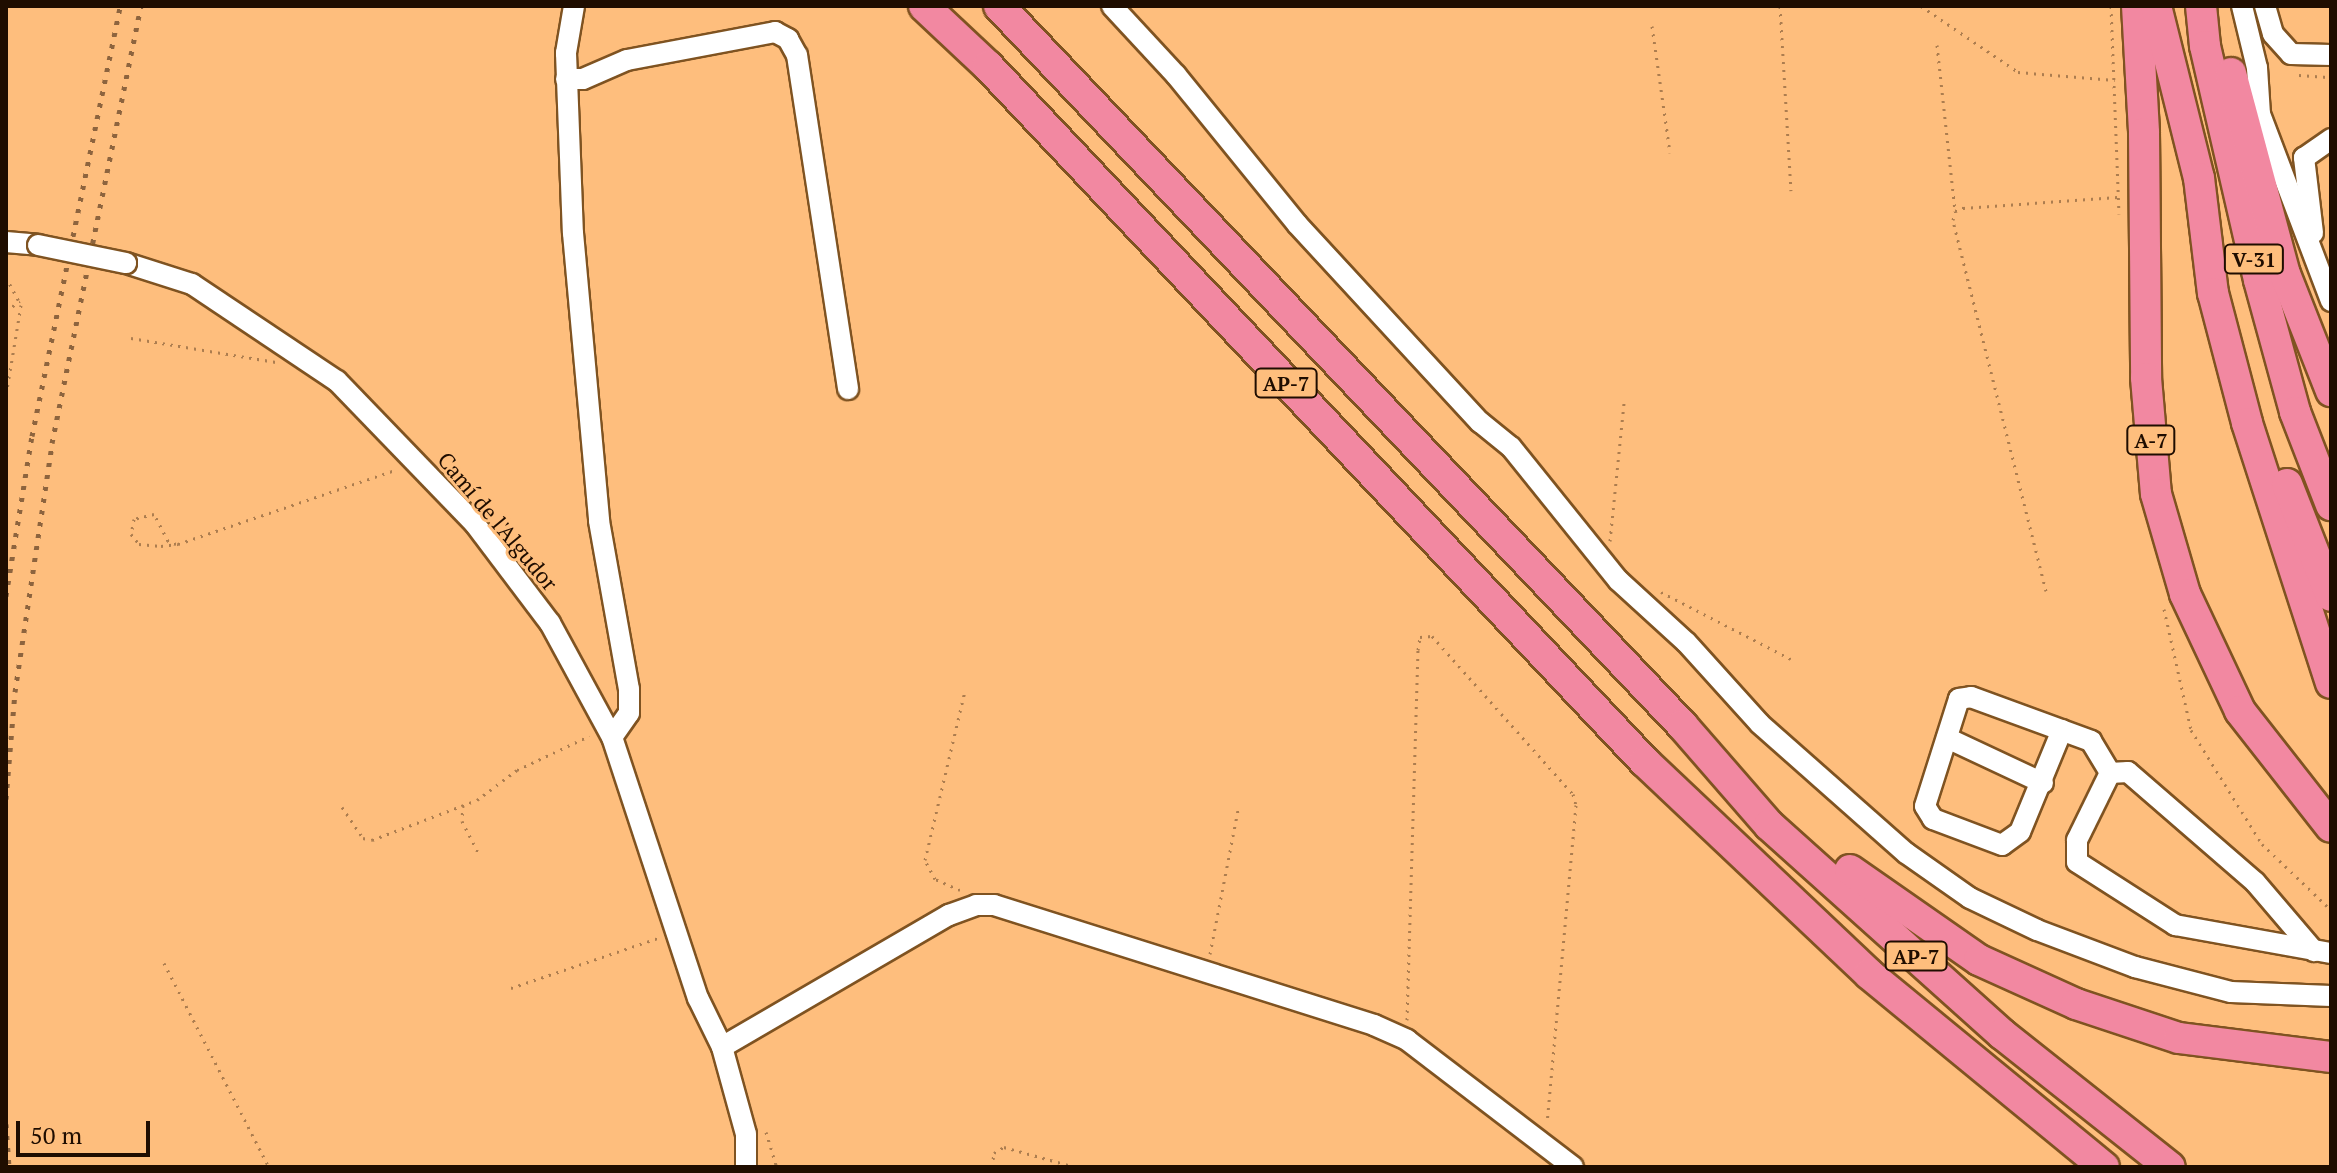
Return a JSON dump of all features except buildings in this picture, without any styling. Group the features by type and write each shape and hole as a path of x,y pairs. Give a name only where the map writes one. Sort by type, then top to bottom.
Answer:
{"highway":[{"name":"AP-7","path":"924,6 988,66 1645,762 1869,974 2104,1167"},
{"name":"AP-7","path":"999,6 1682,725 1769,825 2002,1034 2170,1167"},
{"name":"A-7","path":"2137,6 2144,133 2146,378 2156,494 2185,594 2240,711 2331,827"},
{"name":"V-31","path":"2156,6 2264,419 2331,596"},
{"name":"V-31","path":"2201,6 2205,46 2259,280 2295,412 2331,505"},
{"path":"2210,6 2285,274 2331,391"},
{"path":"2199,178 2213,293 2247,423 2331,683"},
{"path":"1682,725 1876,893 1979,960 2076,1004 2179,1038 2331,1057"}],"street":[{"path":"574,6 566,79 573,233 599,521 629,689 629,713 610,733"},
{"path":"1112,6 1176,75 1297,224 1480,422 1511,447 1597,555 1686,642 1760,724 1906,853 1970,898 2037,930 2135,967 2231,992 2331,996"},
{"path":"2242,6 2257,68 2260,114 2331,301"},
{"path":"2265,6 2273,34 2291,54 2331,55"},
{"path":"566,79 583,79 627,60 760,34 775,32 788,39 797,55 848,389"},
{"path":"2317,266 2304,158 2331,139"},
{"name":"Camí de l'Algudor","path":"6,242 38,245 126,263 192,284 307,358 368,408 416,459 543,612 610,733 675,932 722,1047 746,1134 746,1167"},
{"path":"2062,730 2043,783 2020,832 2002,845 1933,819 1925,806 1959,699 1971,697 2062,730 2091,741 2110,773"},
{"path":"1947,738 2043,783"},
{"path":"2110,773 2128,772 2255,882 2323,952"},
{"path":"2110,773 2077,840 2077,862 2175,925 2323,952"},
{"path":"722,1047 949,915 988,905 1310,1001 1407,1040 1573,1167"}],"path":[{"path":"1780,6 1791,191"},
{"path":"1921,6 2018,72 2115,80"},
{"path":"1955,211 2118,197 2111,6"},
{"path":"1652,26 1670,153"},
{"path":"1937,45 1955,211 2046,591"},
{"path":"6,277 20,301 6,396"},
{"path":"6,311 20,301"},
{"path":"131,338 251,361 307,358"},
{"path":"1597,555 1610,545 1624,403"},
{"path":"176,544 168,541 154,514 134,519 131,534 139,544 176,544 299,506 416,459"},
{"path":"1657,590 1791,659"},
{"path":"1407,1040 1418,650 1420,637 1432,636 1573,794 1576,805 1545,1147"},
{"path":"965,691 926,866 935,879 988,905"},
{"path":"342,807 363,838 372,840 463,805 539,758 610,733"},
{"path":"463,805 462,821 479,855"},
{"path":"1207,970 1238,810"},
{"path":"511,988 675,932"},
{"path":"164,963 269,1167"},
{"path":"992,1167 994,1153 1004,1147 1075,1167"}],"railway":[{"path":"6,596 32,436 120,6"},
{"path":"6,799 15,692 52,443 141,6"},
{"path":"6,1124 9,1167"}]}
